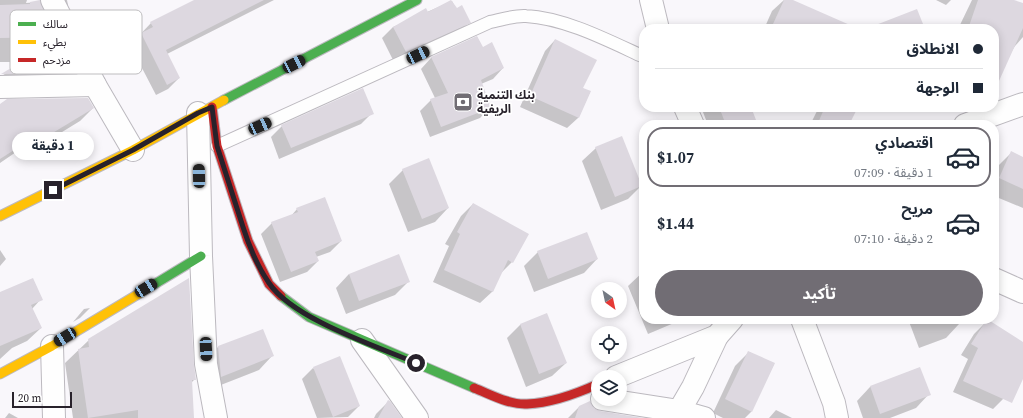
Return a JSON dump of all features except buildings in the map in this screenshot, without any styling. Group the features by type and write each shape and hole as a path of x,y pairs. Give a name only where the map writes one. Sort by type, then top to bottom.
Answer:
{"street":[{"path":"52,0 57,10"},
{"path":"0,216 133,150 205,110 417,0"},
{"path":"650,0 657,24"},
{"path":"89,74 133,150"},
{"path":"0,87 95,85"},
{"path":"979,120 1023,104"},
{"path":"205,110 248,241 269,284 287,302 309,317 498,398 526,404 573,394 591,387"},
{"path":"205,110 201,256 206,364 216,418"},
{"path":"0,374 52,346 201,256"},
{"path":"999,281 1023,292"},
{"path":"677,415 693,387 716,336 727,324"},
{"path":"804,324 834,403 837,418"},
{"path":"627,372 716,336"},
{"path":"362,340 417,418"},
{"path":"52,346 54,418"},
{"path":"573,394 591,397"},
{"path":"627,404 677,415 704,418"}],"lane":[{"path":"217,146 490,22 525,16 558,22 604,39 639,55"}],"traffic: fast":[{"path":"224,100 417,0"},
{"path":"145,290 201,256"},
{"path":"281,296 309,317 474,388"}],"traffic: slow":[{"path":"0,216 133,150 224,100"},
{"path":"0,374 52,346 145,290"}],"traffic: jam":[{"path":"212,107 217,146 248,241 269,284 281,296"},
{"path":"474,388 513,403 527,404 545,402 591,387"}],"place":[{"name":"بنك التنمية الريفية","path":"463,102"}],"route":[{"path":"53,190 133,150 198,113 212,107 217,146 243,227 248,241 269,284 287,302 309,317 416,363"}]}
